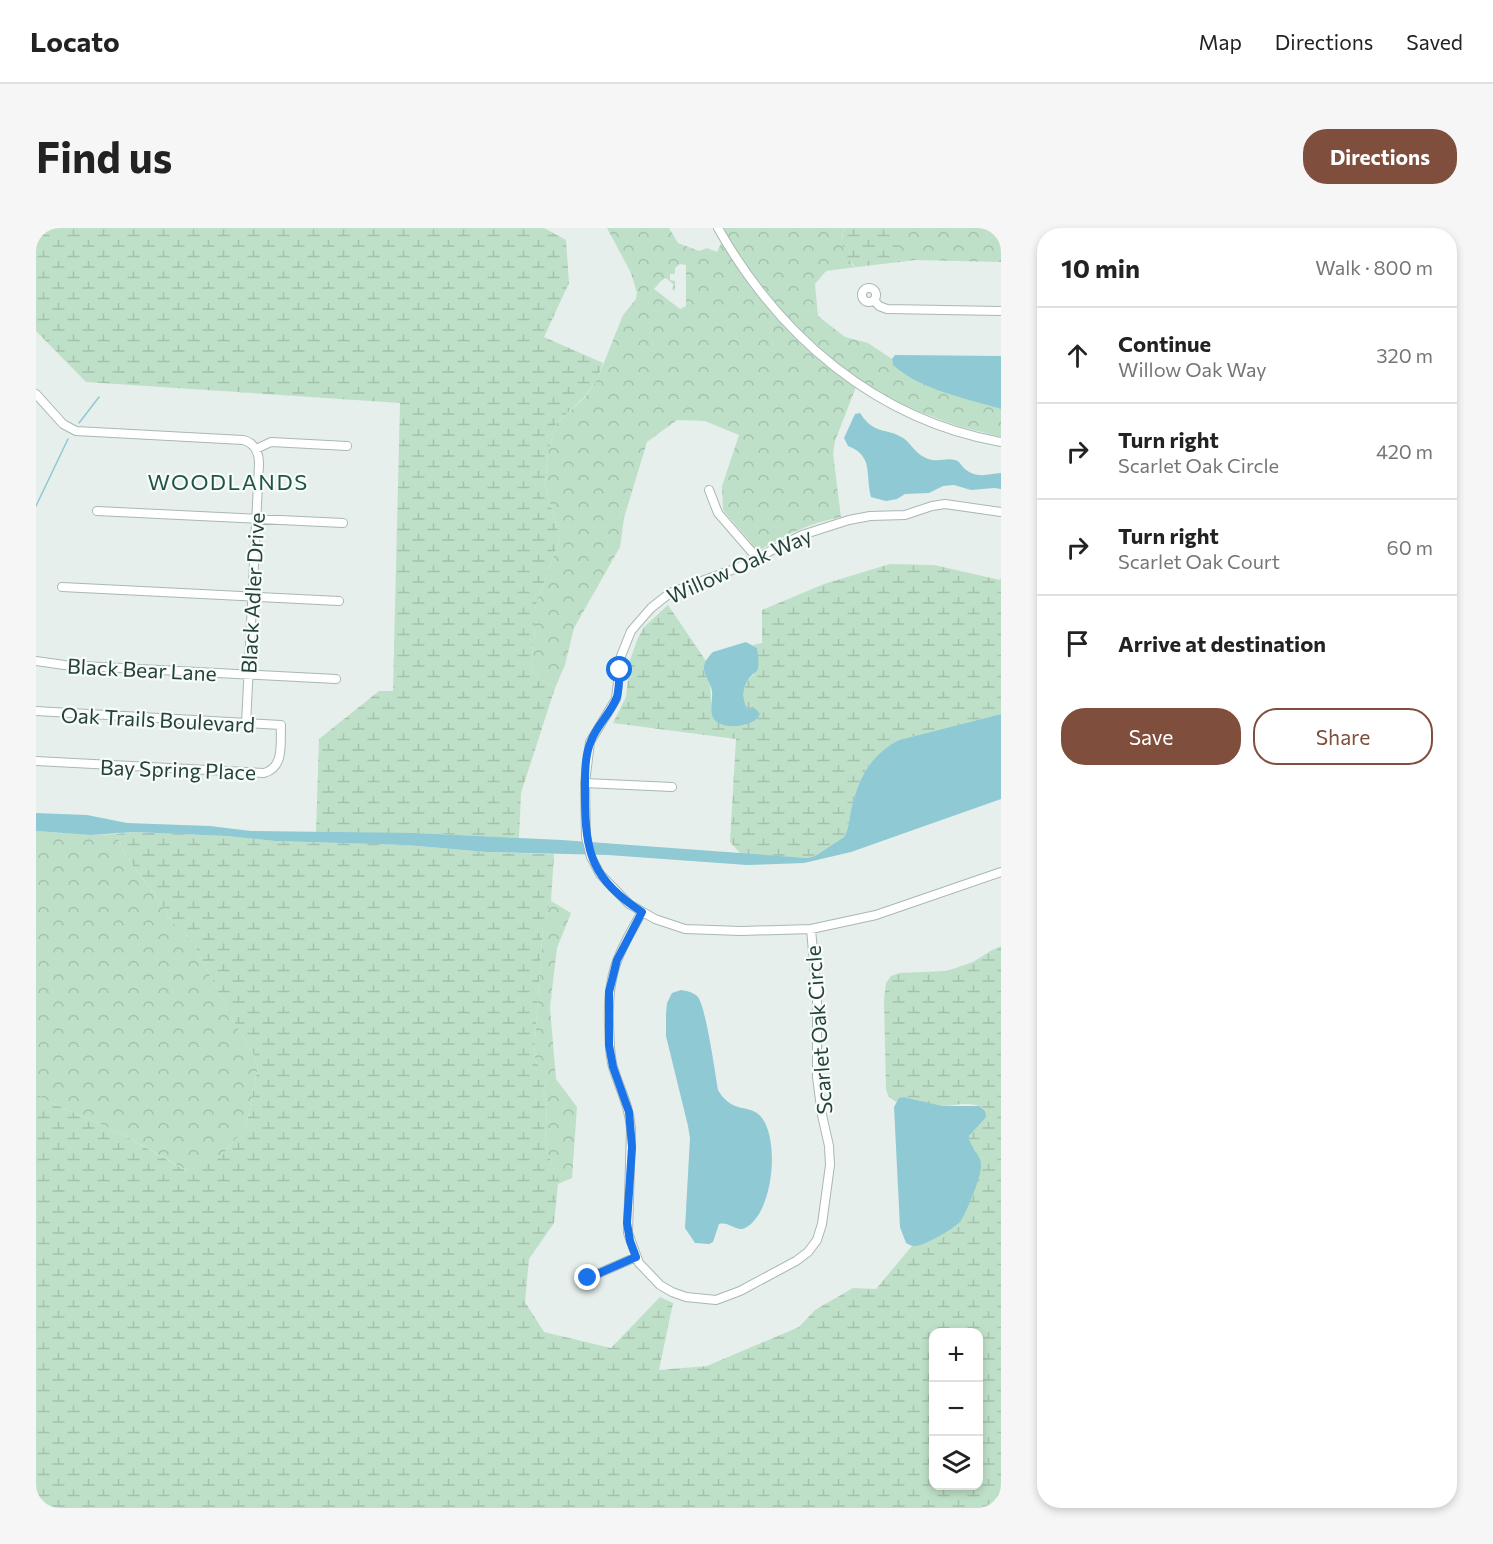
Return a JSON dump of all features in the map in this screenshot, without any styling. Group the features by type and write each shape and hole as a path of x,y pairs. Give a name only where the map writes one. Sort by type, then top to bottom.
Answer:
{"street":[{"path":"718,228 743,270 767,303 794,332 832,365 872,393 910,412 963,433 1001,442"},
{"path":"874,300 879,306 887,309 1001,311"},
{"path":"36,394 63,424 76,431 243,440 256,449 271,442 347,446"},
{"name":"Black Adler Drive","path":"246,724 259,464 256,449"},
{"path":"709,490 718,513 757,558"},
{"name":"Willow Oak Way","path":"1001,512 945,504 905,515 860,518 802,535 709,580 670,593 651,608 631,631 621,656 616,699 590,742 585,783 586,837 591,857 606,882 629,904 667,924 700,930 811,929 876,915 1001,872"},
{"path":"97,511 343,523"},
{"path":"62,587 339,601"},
{"name":"Black Bear Lane","path":"36,661 64,665 336,680"},
{"name":"Oak Trails Boulevard","path":"36,711 281,725"},
{"name":"Bay Spring Place","path":"36,761 264,773 271,771 278,762 281,725"},
{"path":"585,783 672,787"},
{"name":"Scarlet Oak Circle","path":"642,912 617,960 609,992 609,1045 613,1067 629,1112 632,1147 627,1223 636,1257 651,1277 672,1292 698,1300 716,1300 740,1291 796,1261 808,1252 817,1240 822,1224 830,1165 817,1077 817,997 811,929"},
{"path":"588,1278 636,1257"}],"green space":[{"path":"36,228 544,228 566,240 569,283 544,337 603,363 597,380 585,396 556,424 548,453 545,485 560,538 535,608 531,672 555,688 521,793 519,838 415,833 316,833 319,739 379,691 393,691 400,403 86,382 36,331"},
{"path":"607,228 669,228 678,243 699,251 707,248 717,252 722,241 752,288 787,330 827,367 856,387 835,441 833,454 841,517 798,530 758,551 723,510 722,486 739,435 705,421 677,420 647,442 624,518 620,547 574,628 565,665 555,688 531,672 535,608 560,538 545,485 548,453 556,424 585,397 597,380 623,315 636,299 637,293 631,273","holes":["680,264 686,265 686,306 680,309 654,289 666,278 674,285 672,289 675,291 675,281 670,280 670,274 675,274 675,268"]},
{"path":"722,228 844,228 842,236 852,265 856,267 826,271 815,284 818,316 845,337 868,343 892,359 893,365 943,391 1001,409 1001,437 958,426 917,411 851,376 811,343 756,283"},
{"path":"844,228 884,230 896,241 900,262 856,267 848,259 844,249 842,239"},
{"path":"878,228 1001,228 1001,262 915,260 900,262 899,252 894,242"},
{"path":"890,564 934,565 1000,580 1001,578 1001,714 899,740 889,746 873,761 857,788 844,837 815,856 807,858 741,854 730,842 736,739 613,723 626,697 630,660 638,638 644,627 668,605 706,661 705,674 710,683 712,711 716,721 722,725 758,710 747,708 744,690 747,681 756,672 758,666 757,648 753,645 762,643 762,610 824,584"},
{"path":"36,831 91,835 116,834 126,856 165,908 168,917 192,941 253,1053 258,1067 246,1127 223,1154 188,1171 118,1132 36,1094"},
{"path":"134,832 226,836 275,841 406,845 487,852 554,854 551,901 543,927 534,1054 537,1064 546,1073 547,1080 543,1088 547,1107 545,1144 558,1184 554,1223 529,1259 525,1302 544,1332 611,1348 660,1297 673,1303 659,1370 707,1366 799,1327 815,1310 853,1288 876,1289 912,1246 916,1246 976,1151 970,1144 969,1136 980,1123 984,1109 969,1104 941,1106 904,1097 896,1102 889,1097 886,1090 884,999 886,983 891,976 899,973 947,971 973,962 1001,946 1001,1508 36,1508 36,1094 118,1132 187,1171 223,1154 246,1127 258,1067 253,1053 192,941 168,917 165,908 126,856 116,834"},
{"path":"551,901 571,913 557,948 550,1007 556,1079 577,1107 572,1178 558,1184 545,1144 547,1107 543,1088 547,1080 534,1054 543,927"}],"water":[{"path":"895,355 1001,356 1001,409 944,392 917,381 893,365 892,359"},
{"path":"860,413 871,425 903,438 918,453 928,459 955,460 969,472 978,475 1001,473 1001,489 971,490 954,485 943,486 929,493 905,494 897,499 886,501 871,497 865,460 856,450 848,446 844,438 855,414"},
{"path":"746,642 757,648 758,663 757,671 745,686 744,699 747,708 756,709 760,714 752,722 738,726 724,725 714,719 711,710 712,691 704,666 713,652"},
{"path":"1001,714 1001,799 851,852 804,863 747,865 608,855 487,852 406,845 275,841 226,836 134,832 91,835 36,831 36,813 87,815 127,823 210,826 251,831 415,833 562,840 807,858 815,856 844,837 857,788 873,761 889,746 899,740"},
{"path":"681,990 694,994 701,1003 718,1090 730,1103 757,1113 762,1118 768,1129 771,1143 771,1177 762,1208 755,1220 742,1229 723,1223 719,1224 713,1242 709,1244 695,1243 685,1228 690,1138 666,1036 667,1003 672,993"},
{"path":"904,1097 942,1106 979,1106 986,1115 969,1136 979,1157 981,1170 963,1218 945,1233 915,1246 906,1243 900,1227 894,1107 899,1098"}],"waterway":[{"path":"79,423 99,397"},
{"path":"36,506 68,439"}],"district":[{"name":"WOODLANDS","path":"228,481"}],"route":[{"path":"588,1278 636,1257 627,1223 631,1129 629,1112 613,1067 609,1045 609,992 617,960 642,912 618,894 595,866 586,837 585,820 585,783 590,742 616,699 620,670"}]}
